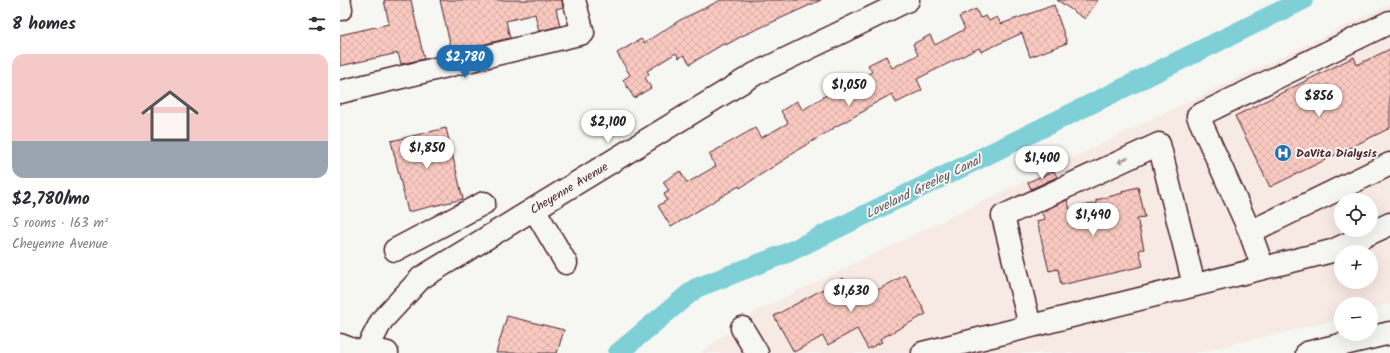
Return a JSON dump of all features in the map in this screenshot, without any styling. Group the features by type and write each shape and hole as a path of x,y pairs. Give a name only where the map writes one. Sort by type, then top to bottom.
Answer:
{"main road":[{"path":"340,92 583,33 574,0"},
{"name":"Cheyenne Avenue","path":"370,352 382,320 421,278 755,74 908,0"},
{"path":"1263,268 1250,232 1198,116 1390,22"},
{"path":"1030,326 1003,216 1159,144 1194,285"},
{"path":"1250,232 1390,164"},
{"path":"395,250 484,203"},
{"path":"534,209 566,262"},
{"path":"923,353 979,346 1030,326 1332,251 1390,224"},
{"path":"742,328 757,353"},
{"path":"1307,353 1390,333"},
{"path":"340,345 370,352"}],"shaded area":[{"path":"1390,4 1390,303 1378,307 1378,297 1334,297 1334,320 1194,353 702,352 757,311"}],"building":[{"path":"384,0 411,0 424,59 401,64 398,53 340,66 340,35 389,24"},
{"path":"440,0 562,0 563,7 556,9 560,26 539,31 535,14 506,21 510,38 452,52"},
{"path":"721,0 821,0 742,36 726,45 725,43 690,64 684,55 679,58 676,53 647,71 649,74 645,77 651,88 634,98 623,80 630,75 617,53 641,39 644,43 680,20"},
{"path":"1057,0 1098,0 1085,19"},
{"path":"1054,5 1067,43 1030,57 1022,33 981,52 979,48 917,79 922,90 896,103 892,94 866,108 866,110 789,155 790,156 740,188 739,186 671,227 658,206 667,200 664,194 669,191 663,182 680,171 687,183 716,166 709,154 755,128 761,138 788,123 781,111 797,101 803,110 828,94 824,85 840,76 845,86 872,72 868,65 886,56 892,68 918,55 913,44 930,35 935,45 965,29 959,17 976,9 980,18 986,16 989,21 997,17 1001,24"},
{"path":"1390,49 1390,128 1270,187 1235,116 1354,57 1357,65"},
{"path":"446,128 463,199 408,212 391,141"},
{"path":"1054,171 1057,177 1031,189 1028,182"},
{"path":"1138,187 1145,217 1137,218 1144,249 1139,250 1143,266 1061,285 1058,269 1049,271 1037,221 1045,219 1041,212 1067,200 1070,209 1096,203 1096,200 1123,193 1122,191"},
{"path":"905,275 926,314 880,339 882,342 868,349 857,329 828,345 823,336 794,352 774,316 843,278 849,289 865,280 872,293"},
{"path":"507,316 564,330 557,353 496,353"}],"waterway":[{"name":"Loveland Greeley Canal","path":"618,353 696,288 787,253 1303,0"}],"place":[{"name":"DaVita Dialysis","path":"1283,153"}]}
